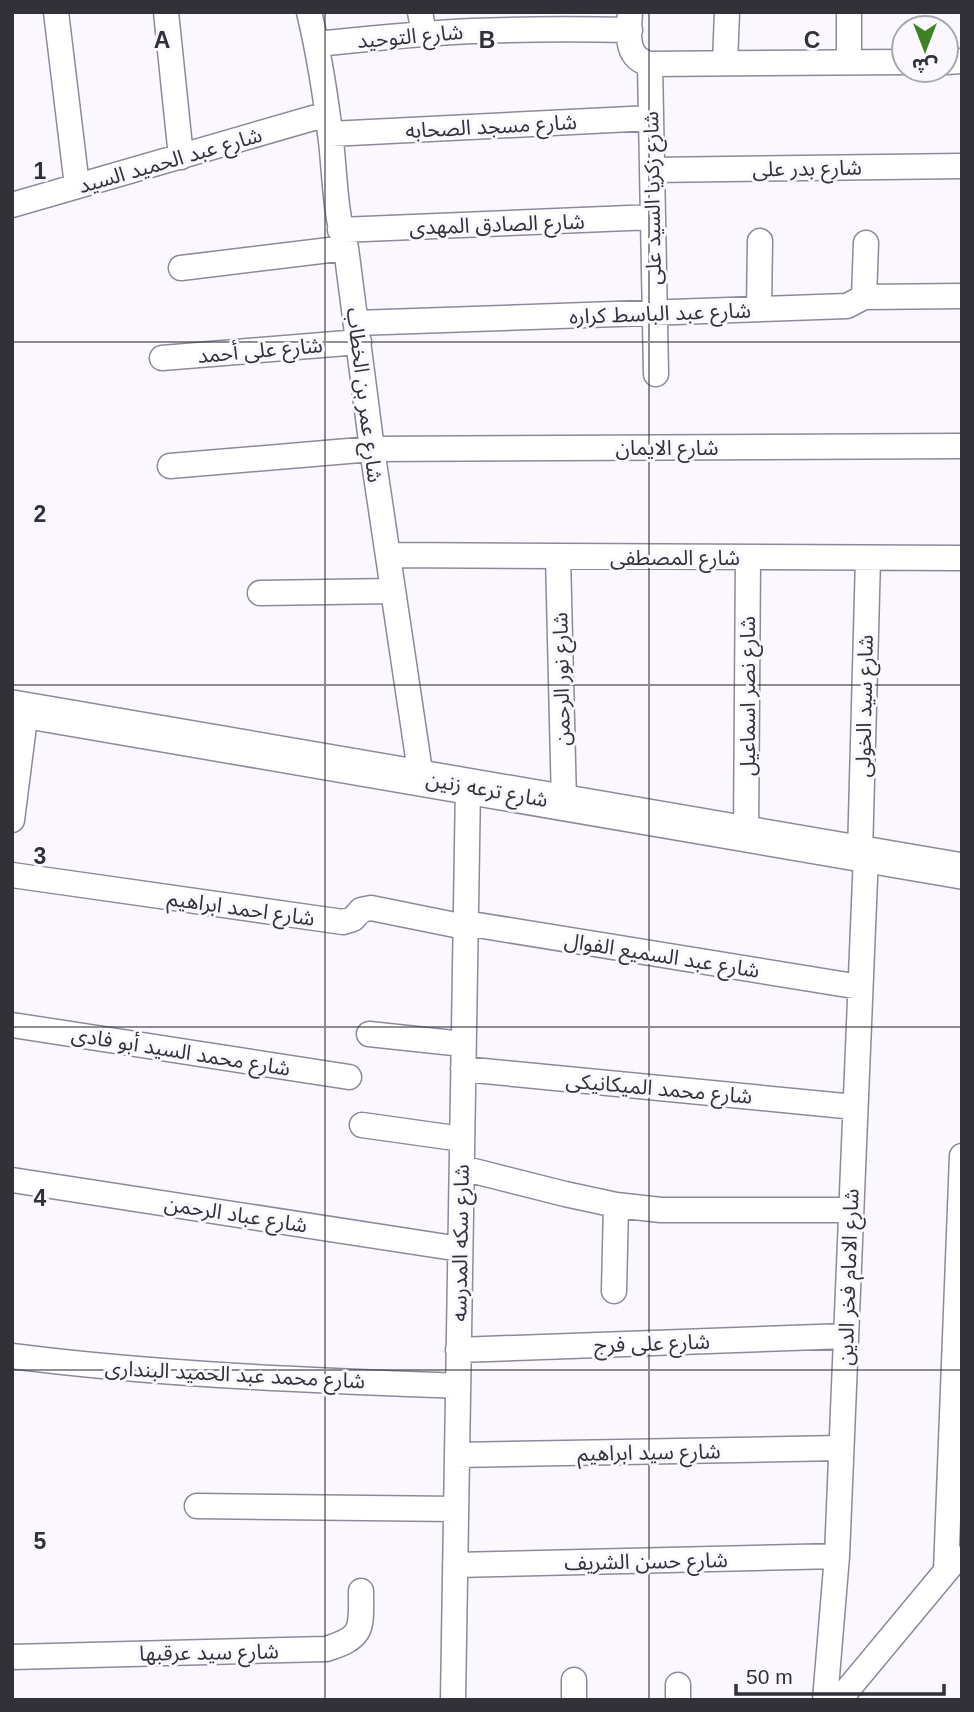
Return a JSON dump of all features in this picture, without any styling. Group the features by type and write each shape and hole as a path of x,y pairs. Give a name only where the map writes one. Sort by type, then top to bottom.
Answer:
{"street":[{"path":"56,12 77,186"},
{"path":"166,12 181,157"},
{"name":"شارع عمر بن الخطاب","path":"309,12 328,124 387,555 421,778"},
{"path":"725,63 727,12"},
{"path":"849,12 849,62"},
{"path":"630,21 631,51 642,62 650,64 890,62"},
{"name":"شارع التوحيد","path":"316,44 422,23 630,21"},
{"name":"شارع زكريا السيد على","path":"650,64 656,374"},
{"name":"شارع مسجد الصحابه","path":"328,124 651,118"},
{"name":"شارع عبد الحميد السيد","path":"12,205 181,157 328,124"},
{"name":"شارع بدر على","path":"652,170 962,166"},
{"name":"شارع الصادق المهدى","path":"181,268 343,239 653,217"},
{"path":"759,309 760,241"},
{"path":"864,297 866,243"},
{"name":"شارع عبد الباسط كراره","path":"357,332 654,314 847,306 864,297 962,296"},
{"name":"شارع على أحمد","path":"162,358 357,332"},
{"name":"شارع الايمان","path":"170,466 372,449 962,446"},
{"name":"شارع المصطفى","path":"387,555 962,558"},
{"name":"شارع نور الرحمن","path":"558,556 564,803"},
{"name":"شارع نصر اسماعيل","path":"746,834 748,558"},
{"name":"شارع سيد الخولى","path":"863,854 868,558"},
{"path":"260,593 393,591"},
{"path":"12,820 19,709"},
{"name":"شارع ترعه زنين","path":"19,709 962,871"},
{"name":"شارع سكه المدرسه","path":"453,1700 468,786"},
{"name":"شارع الامام فخر الدين","path":"825,1700 837,1556 863,854"},
{"name":"شارع احمد ابراهيم","path":"12,875 343,922 353,919 361,910 371,908 465,925"},
{"name":"شارع عبد السميع الفوال","path":"465,925 860,988"},
{"name":"شارع محمد السيد أبو فادى","path":"12,1025 349,1077"},
{"path":"369,1034 463,1044"},
{"name":"شارع محمد الميكانيكى","path":"463,1069 855,1107"},
{"path":"362,1125 462,1139"},
{"path":"946,1571 962,1156"},
{"path":"462,1168 616,1205 661,1210 851,1210"},
{"name":"شارع عباد الرحمن","path":"12,1180 460,1249"},
{"path":"614,1291 616,1205"},
{"name":"شارع على فرج","path":"458,1350 846,1336"},
{"name":"شارع محمد عبد الحميد البندارى","path":"12,1356 89,1366 216,1376 458,1386"},
{"name":"شارع سيد ابراهيم","path":"457,1455 841,1448"},
{"path":"197,1506 456,1509"},
{"path":"839,1700 962,1552"},
{"name":"شارع حسن الشريف","path":"455,1565 837,1556"},
{"name":"شارع سيد عرقبها","path":"12,1657 326,1649 343,1644 354,1637 361,1623 361,1591"}]}
